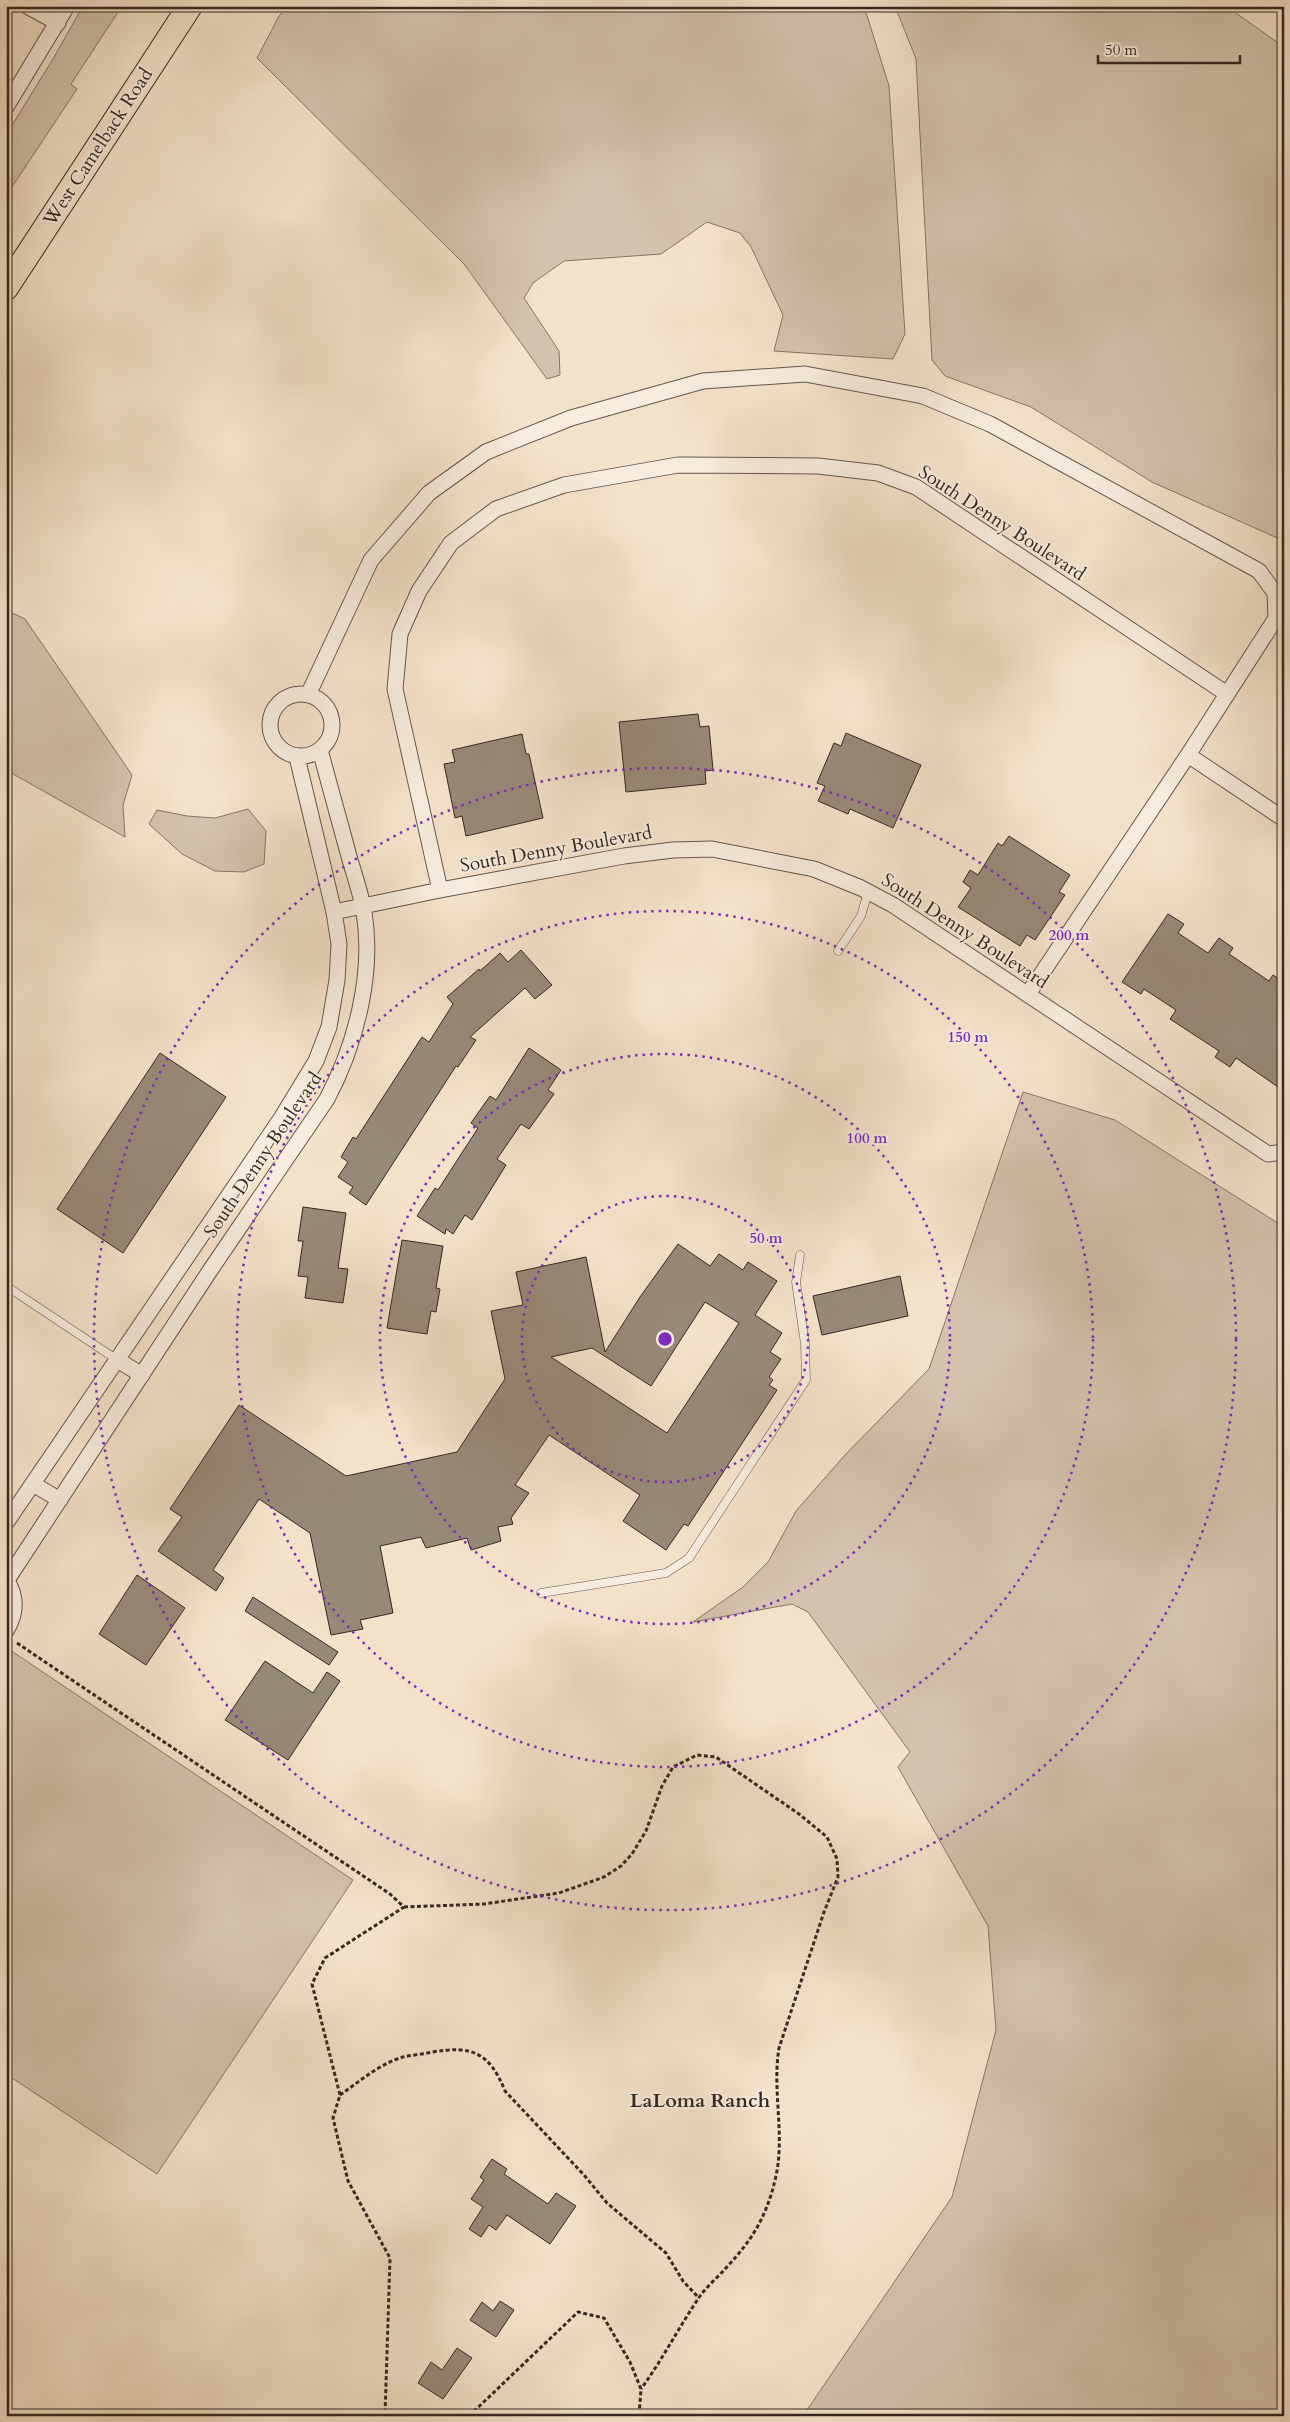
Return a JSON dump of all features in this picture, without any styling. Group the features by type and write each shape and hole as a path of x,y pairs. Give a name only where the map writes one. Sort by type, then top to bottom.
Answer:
{"main road":[{"name":"West Camelback Road","path":"6,288 190,6"}],"street":[{"path":"27,6 58,22"},
{"path":"6,107 67,6"},
{"path":"308,695 372,560 429,493 486,452 571,418 704,381 805,374 923,396 990,424 1259,570 1275,593 1276,618 1188,755 1028,994"},
{"name":"South Denny Boulevard","path":"440,890 395,689 400,634 418,591 451,543 496,509 564,485 678,465 818,466 878,473 916,487 1226,694"},
{"path":"298,694 308,695 322,702 331,717 330,737 320,750 307,756 297,756 287,754 278,747 273,739 270,719 280,702 298,694"},
{"name":"South Denny Boulevard","path":"10,1636 15,1607 14,1593 7,1579 327,1099 341,1072 356,1029 366,957 362,906 320,750"},
{"path":"1188,755 1284,819"},
{"name":"South Denny Boulevard","path":"6,1524 116,1359 282,1117 316,1061 329,1027 337,980 339,944 334,912 297,756"},
{"name":"South Denny Boulevard","path":"334,912 440,890 624,856 673,850 712,849 814,869 893,905 1268,1154 1284,1152"},
{"path":"116,1359 142,1375"},
{"path":"33,1484 60,1500"}],"lane":[{"path":"838,951 861,916 868,892"},
{"path":"541,1593 666,1572 688,1558 806,1380 805,1344 796,1282 800,1255"},
{"path":"6,1286 116,1359"}],"path":[{"path":"10,1636 390,1894 404,1908"},
{"path":"385,2416 390,2258 348,2181 333,2118 340,2095 312,1984 325,1958 404,1908 484,1904 550,1894 604,1877 621,1866 632,1854 646,1831 662,1786 673,1768 697,1755 716,1757 800,1814 827,1837 837,1859 838,1877 824,1912 779,2048 776,2070 780,2150 769,2203 760,2224 750,2240 698,2298 660,2363 641,2389"},
{"path":"340,2095 376,2069 401,2058 459,2048 476,2053 489,2062 499,2075 505,2091 584,2175 606,2203 666,2253 683,2281 698,2298"},
{"path":"469,2416 578,2312 604,2318 630,2362 641,2389 639,2416"}],"shaded area":[{"path":"83,6 122,6 71,84 77,89 6,196 6,135"},
{"path":"288,6 864,6 889,86 905,334 893,359 774,351 783,315 751,247 740,233 707,222 661,254 564,261 533,283 524,298 559,351 560,375 547,379 464,264 257,58 279,16"},
{"path":"895,6 1226,6 1284,47 1284,541 1152,482 1031,407 945,376 932,360 916,59"},
{"path":"6,610 25,619 132,775 123,805 125,837 6,770"},
{"path":"248,809 266,831 264,864 244,872 215,871 182,854 149,824 157,810 187,816 215,818"},
{"path":"1023,1092 1115,1120 1284,1227 1284,2416 803,2416 952,2197 996,2030 988,1926 898,1767 910,1752 808,1612 792,1604 693,1622 743,1587 768,1562 796,1511 845,1455 929,1369"},
{"path":"10,1650 353,1880 157,2174 6,2074 6,1652"}],"building":[{"path":"698,714 700,727 709,726 713,770 705,771 706,784 626,792 619,722"},
{"path":"846,733 921,765 893,828 850,809 848,814 818,801 825,786 817,783 834,743 841,746"},
{"path":"522,734 526,754 529,754 543,818 466,836 462,816 455,818 444,764 455,762 452,750"},
{"path":"1009,836 1070,875 1059,892 1065,895 1035,940 1027,935 1020,946 958,907 971,888 963,882 970,870 978,875 998,843 1002,846"},
{"path":"1168,914 1184,924 1178,933 1208,953 1219,938 1233,948 1229,954 1269,981 1273,975 1284,982 1284,1091 1236,1058 1230,1067 1215,1057 1219,1051 1170,1019 1176,1010 1144,989 1141,994 1122,982"},
{"path":"521,950 552,985 535,999 525,988 470,1037 476,1040 458,1067 456,1066 366,1205 349,1193 353,1187 338,1177 348,1162 341,1157 353,1137 356,1139 422,1037 429,1042 453,1004 447,997 500,953 508,962"},
{"path":"529,1048 561,1070 548,1090 554,1094 529,1129 521,1124 497,1159 506,1165 472,1220 465,1215 453,1234 446,1229 445,1234 417,1216 435,1188 438,1190 478,1128 471,1123 490,1096 496,1100"},
{"path":"160,1053 226,1097 123,1253 57,1209"},
{"path":"303,1207 346,1213 338,1268 348,1269 343,1303 305,1298 308,1277 298,1276 303,1241 298,1241"},
{"path":"402,1240 443,1246 436,1288 440,1289 436,1312 431,1311 427,1334 387,1328"},
{"path":"678,1244 710,1266 719,1254 743,1270 748,1262 777,1281 755,1315 782,1333 770,1352 781,1359 769,1377 773,1380 769,1385 777,1390 688,1526 684,1524 666,1550 623,1521 640,1495 549,1435 515,1485 529,1493 511,1518 513,1524 498,1527 501,1541 471,1550 467,1538 426,1548 421,1537 380,1546 393,1613 360,1620 363,1629 331,1635 310,1533 259,1499 213,1570 224,1578 216,1591 158,1551 182,1517 170,1509 239,1405 346,1476 457,1452 505,1379 491,1311 523,1305 516,1272 586,1257 605,1352 640,1297","holes":["705,1302 739,1323 667,1433 551,1357 592,1348 651,1386"]},
{"path":"900,1276 908,1316 822,1335 813,1296"},
{"path":"137,1575 185,1608 146,1665 99,1634"},
{"path":"253,1597 338,1652 329,1665 245,1611"},
{"path":"265,1661 313,1693 327,1672 340,1681 288,1760 225,1720"},
{"path":"492,2159 507,2169 504,2174 548,2204 556,2193 576,2206 550,2244 507,2215 496,2230 489,2225 481,2237 469,2229 483,2207 471,2199 484,2180 480,2177"},
{"path":"500,2301 514,2310 496,2337 470,2320 482,2302 493,2311"},
{"path":"457,2348 472,2358 443,2399 418,2383 431,2362 442,2370"}],"district":[{"name":"LaLoma Ranch","path":"700,2100"}]}
